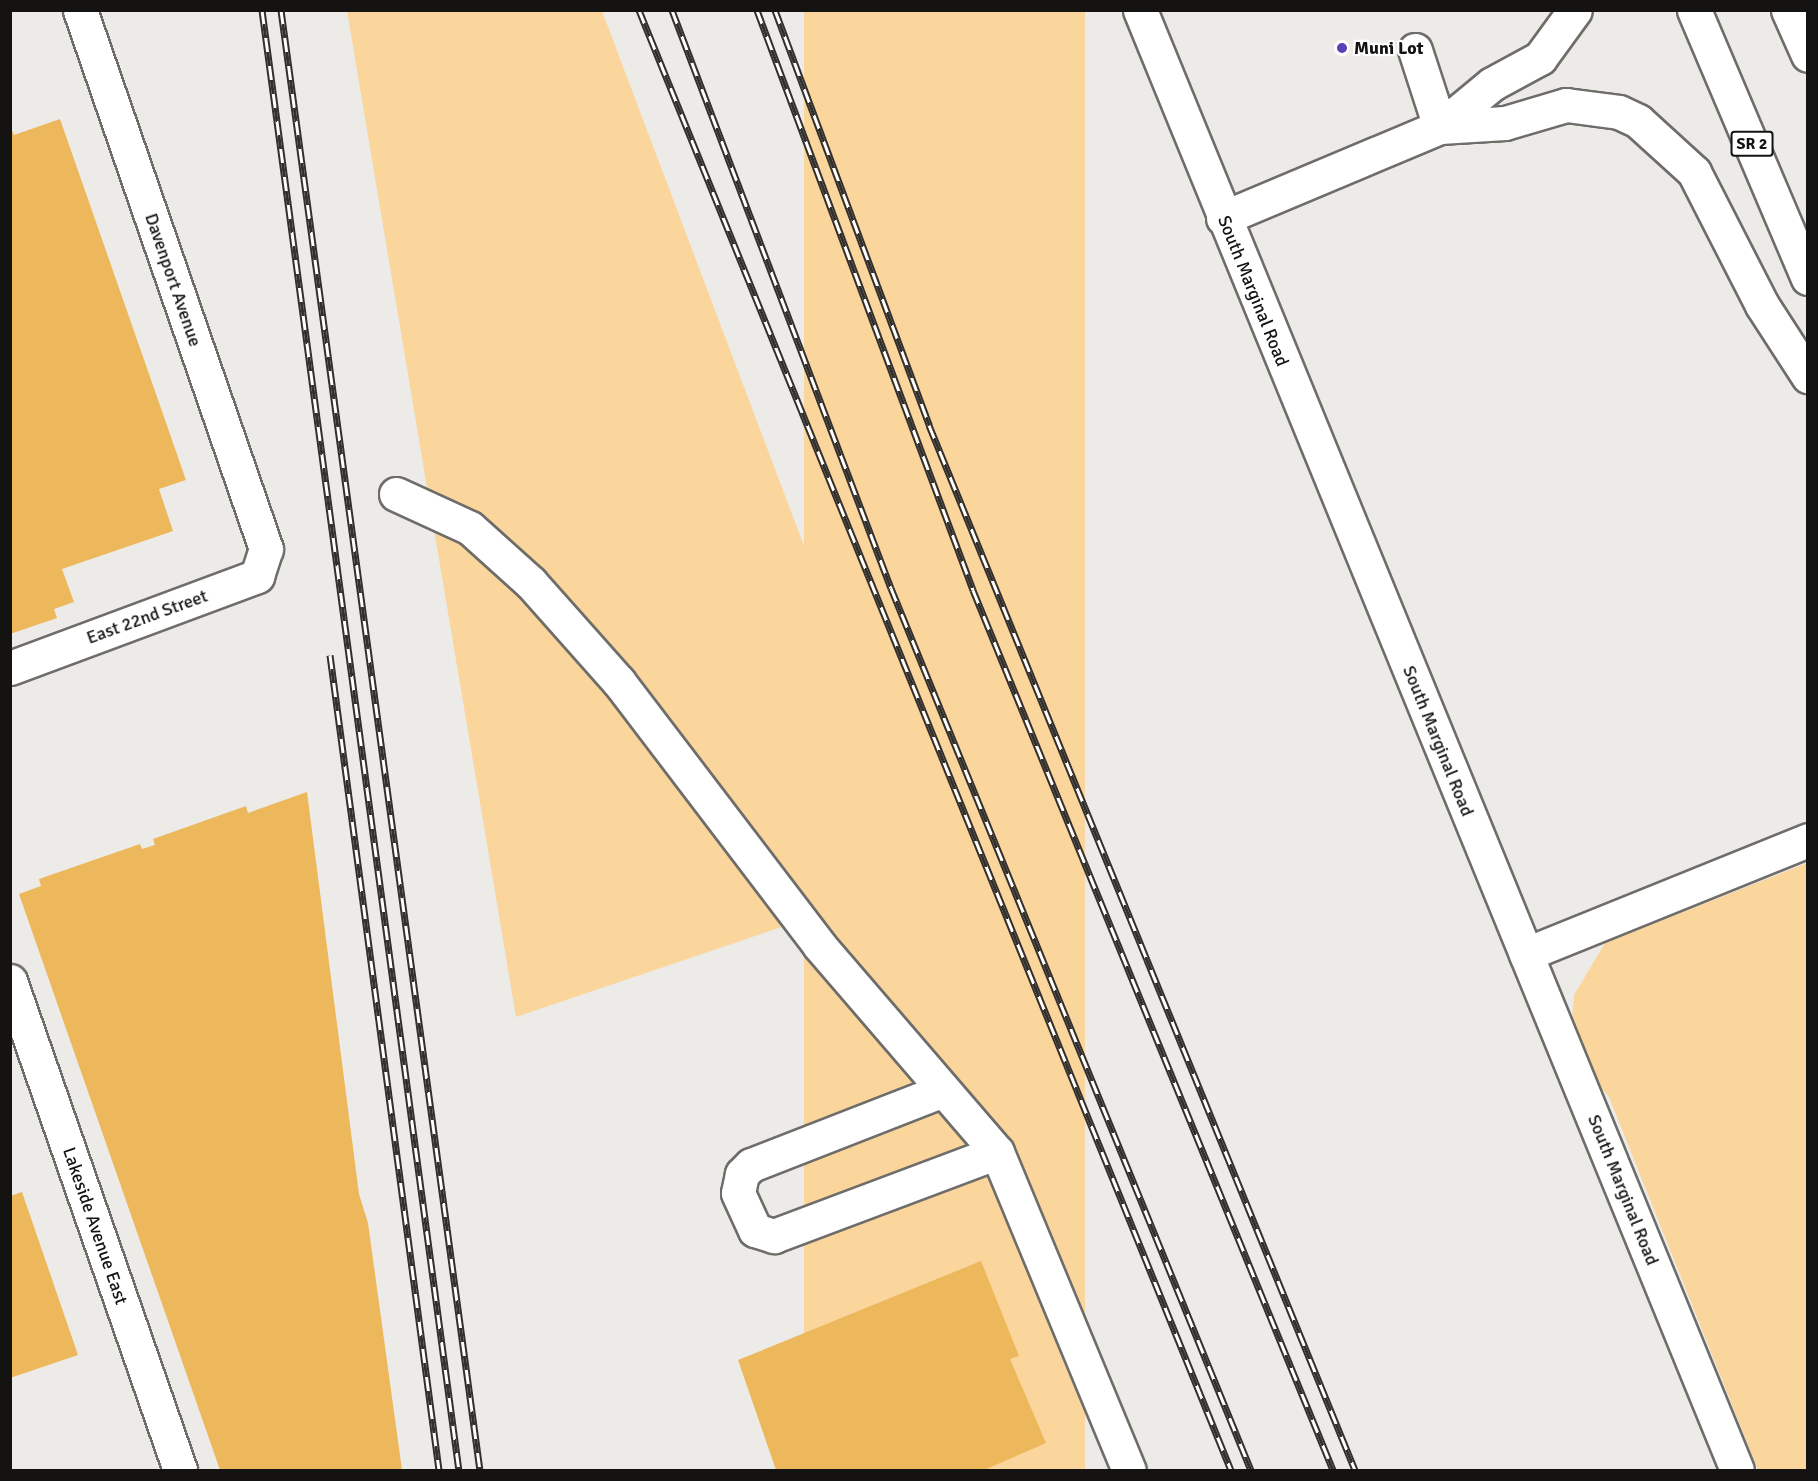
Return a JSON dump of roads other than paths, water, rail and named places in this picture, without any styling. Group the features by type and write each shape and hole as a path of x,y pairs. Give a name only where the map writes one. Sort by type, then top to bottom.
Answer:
{"main road":[{"name":"Davenport Avenue","path":"80,10 266,549"},
{"name":"South Marginal Road","path":"1140,10 1223,218 1737,1470"},
{"path":"1223,218 1440,127 1492,84 1540,58 1575,10"},
{"name":"SR 2","path":"1694,10 1808,278"},
{"path":"1788,10 1808,56"},
{"path":"1415,50 1440,127"},
{"path":"1440,127 1505,123 1566,105 1619,112 1638,121 1694,172 1762,305 1808,376"},
{"path":"396,494 470,528 531,582 619,682 819,945 941,1091 997,1152 1129,1470"},
{"name":"East 22nd Street","path":"10,668 257,576 266,549"},
{"path":"1526,954 1808,840"},
{"name":"Lakeside Avenue East","path":"14,1000 180,1470"},
{"path":"941,1091 751,1165 742,1173 738,1193 755,1230 774,1236 997,1152"}],"railway":[{"path":"262,10 459,1470"},
{"path":"281,10 480,1470"},
{"path":"639,10 1231,1470"},
{"path":"672,10 891,588 1251,1470"},
{"path":"757,10 973,590 1333,1470"},
{"path":"775,10 929,425 1355,1470"},
{"path":"330,655 439,1470"}],"place":[{"name":"Muni Lot","path":"1342,48"}]}
